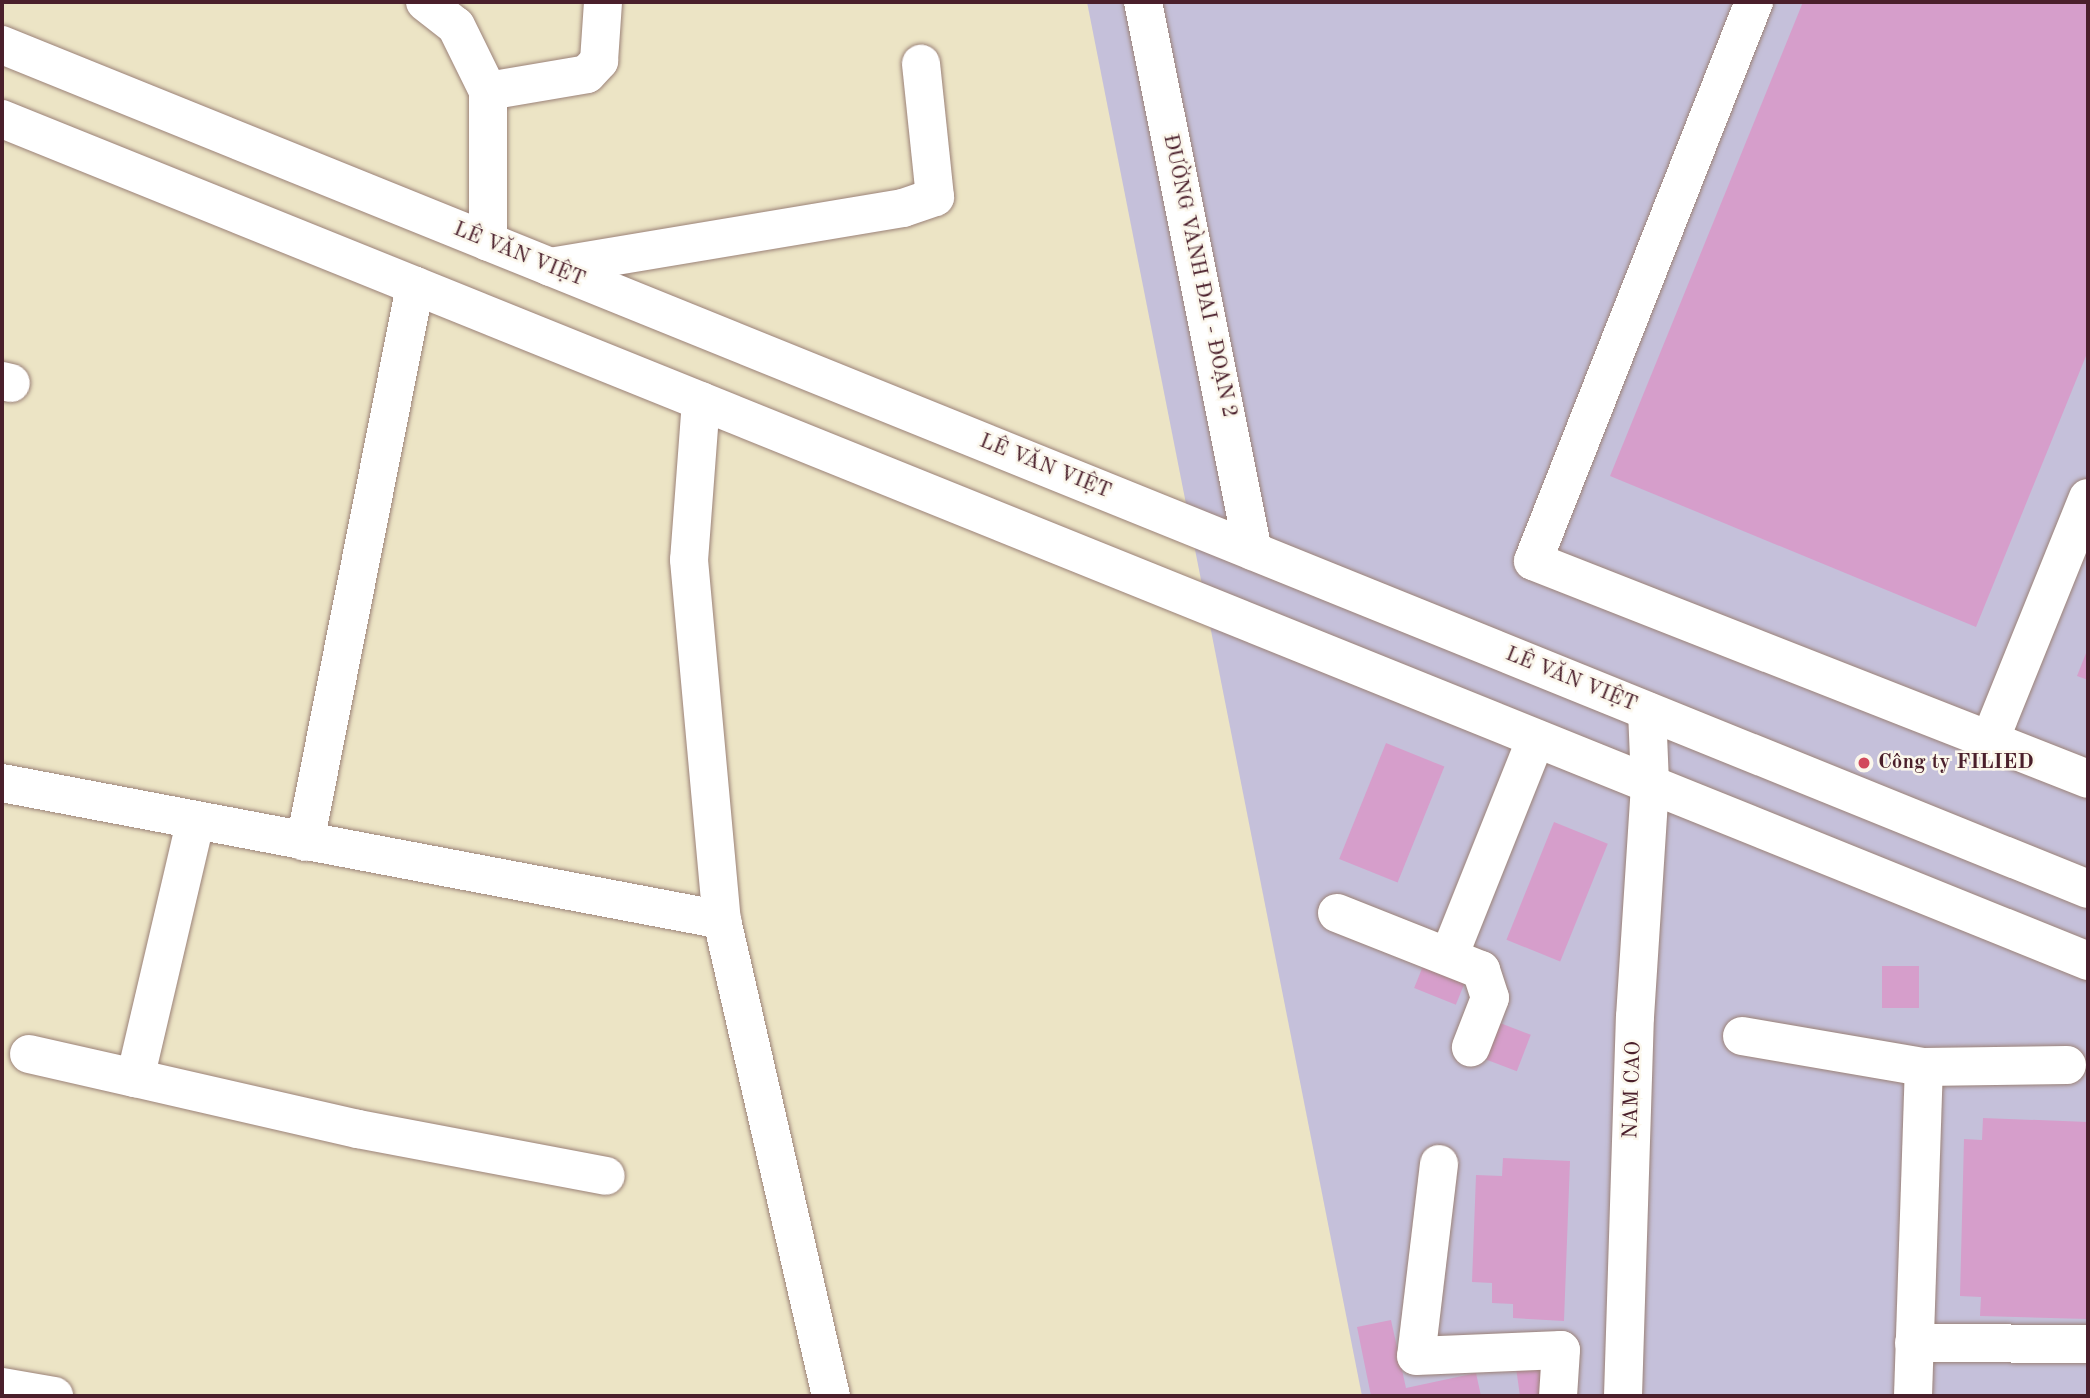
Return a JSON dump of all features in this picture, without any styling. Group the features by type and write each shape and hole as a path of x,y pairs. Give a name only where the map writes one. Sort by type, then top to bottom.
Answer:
{"main road":[{"path":"425,2 456,26 488,91 488,242"},
{"path":"488,91 587,74 599,61 603,2"},
{"name":"ĐƯỜNG VÀNH ĐAI - ĐOẠN 2","path":"1143,2 1253,551"},
{"path":"1754,2 1533,561 2088,779"},
{"name":"LÊ VĂN VIỆT","path":"2,45 2088,889"},
{"path":"550,267 903,208 935,198 921,64"},
{"path":"2,119 2088,961"},
{"path":"305,842 415,286"},
{"path":"701,401 690,560 722,920 831,1396"},
{"path":"1990,740 2088,498"},
{"name":"NAM CAO","path":"1623,1396 1635,1017 1650,785 1647,710"},
{"path":"1449,956 1536,738"},
{"path":"2,783 195,822 722,920"},
{"path":"135,1078 195,822"},
{"path":"1337,913 1481,970 1490,988 1471,1047"},
{"path":"1742,1036 1924,1067 2067,1065"},
{"path":"29,1054 358,1129 606,1176"},
{"path":"1913,1396 1924,1067"},
{"path":"1440,1164 1416,1356 1561,1350 1558,1396"},
{"path":"1914,1343 2088,1344"},
{"path":"2,1387 54,1396"}],"shaded area":[{"path":"1087,2 2088,2 2088,1396 1362,1396"}],"building":[{"path":"1803,2 2088,2 2088,351 1976,627 1610,476"},
{"path":"2088,648 2088,680 2077,676"},
{"path":"1386,743 1444,767 1398,882 1339,859"},
{"path":"1554,822 1608,844 1560,961 1506,940"},
{"path":"1425,961 1467,978 1456,1005 1414,988"},
{"path":"1882,966 1919,966 1919,1008 1882,1008"},
{"path":"1500,1023 1531,1035 1517,1071 1486,1059"},
{"path":"1983,1118 2088,1122 2088,1319 1980,1316 1981,1297 1960,1296 1964,1139 1982,1140"},
{"path":"1503,1158 1570,1161 1564,1321 1513,1318 1513,1304 1492,1303 1492,1283 1472,1282 1476,1175 1502,1176"},
{"path":"1391,1320 1406,1388 1476,1373 1481,1396 1371,1396 1357,1327"},
{"path":"1542,1366 1546,1394 1520,1396 1516,1370"}],"place":[{"name":"Công ty FILIED","path":"1864,763"}]}
